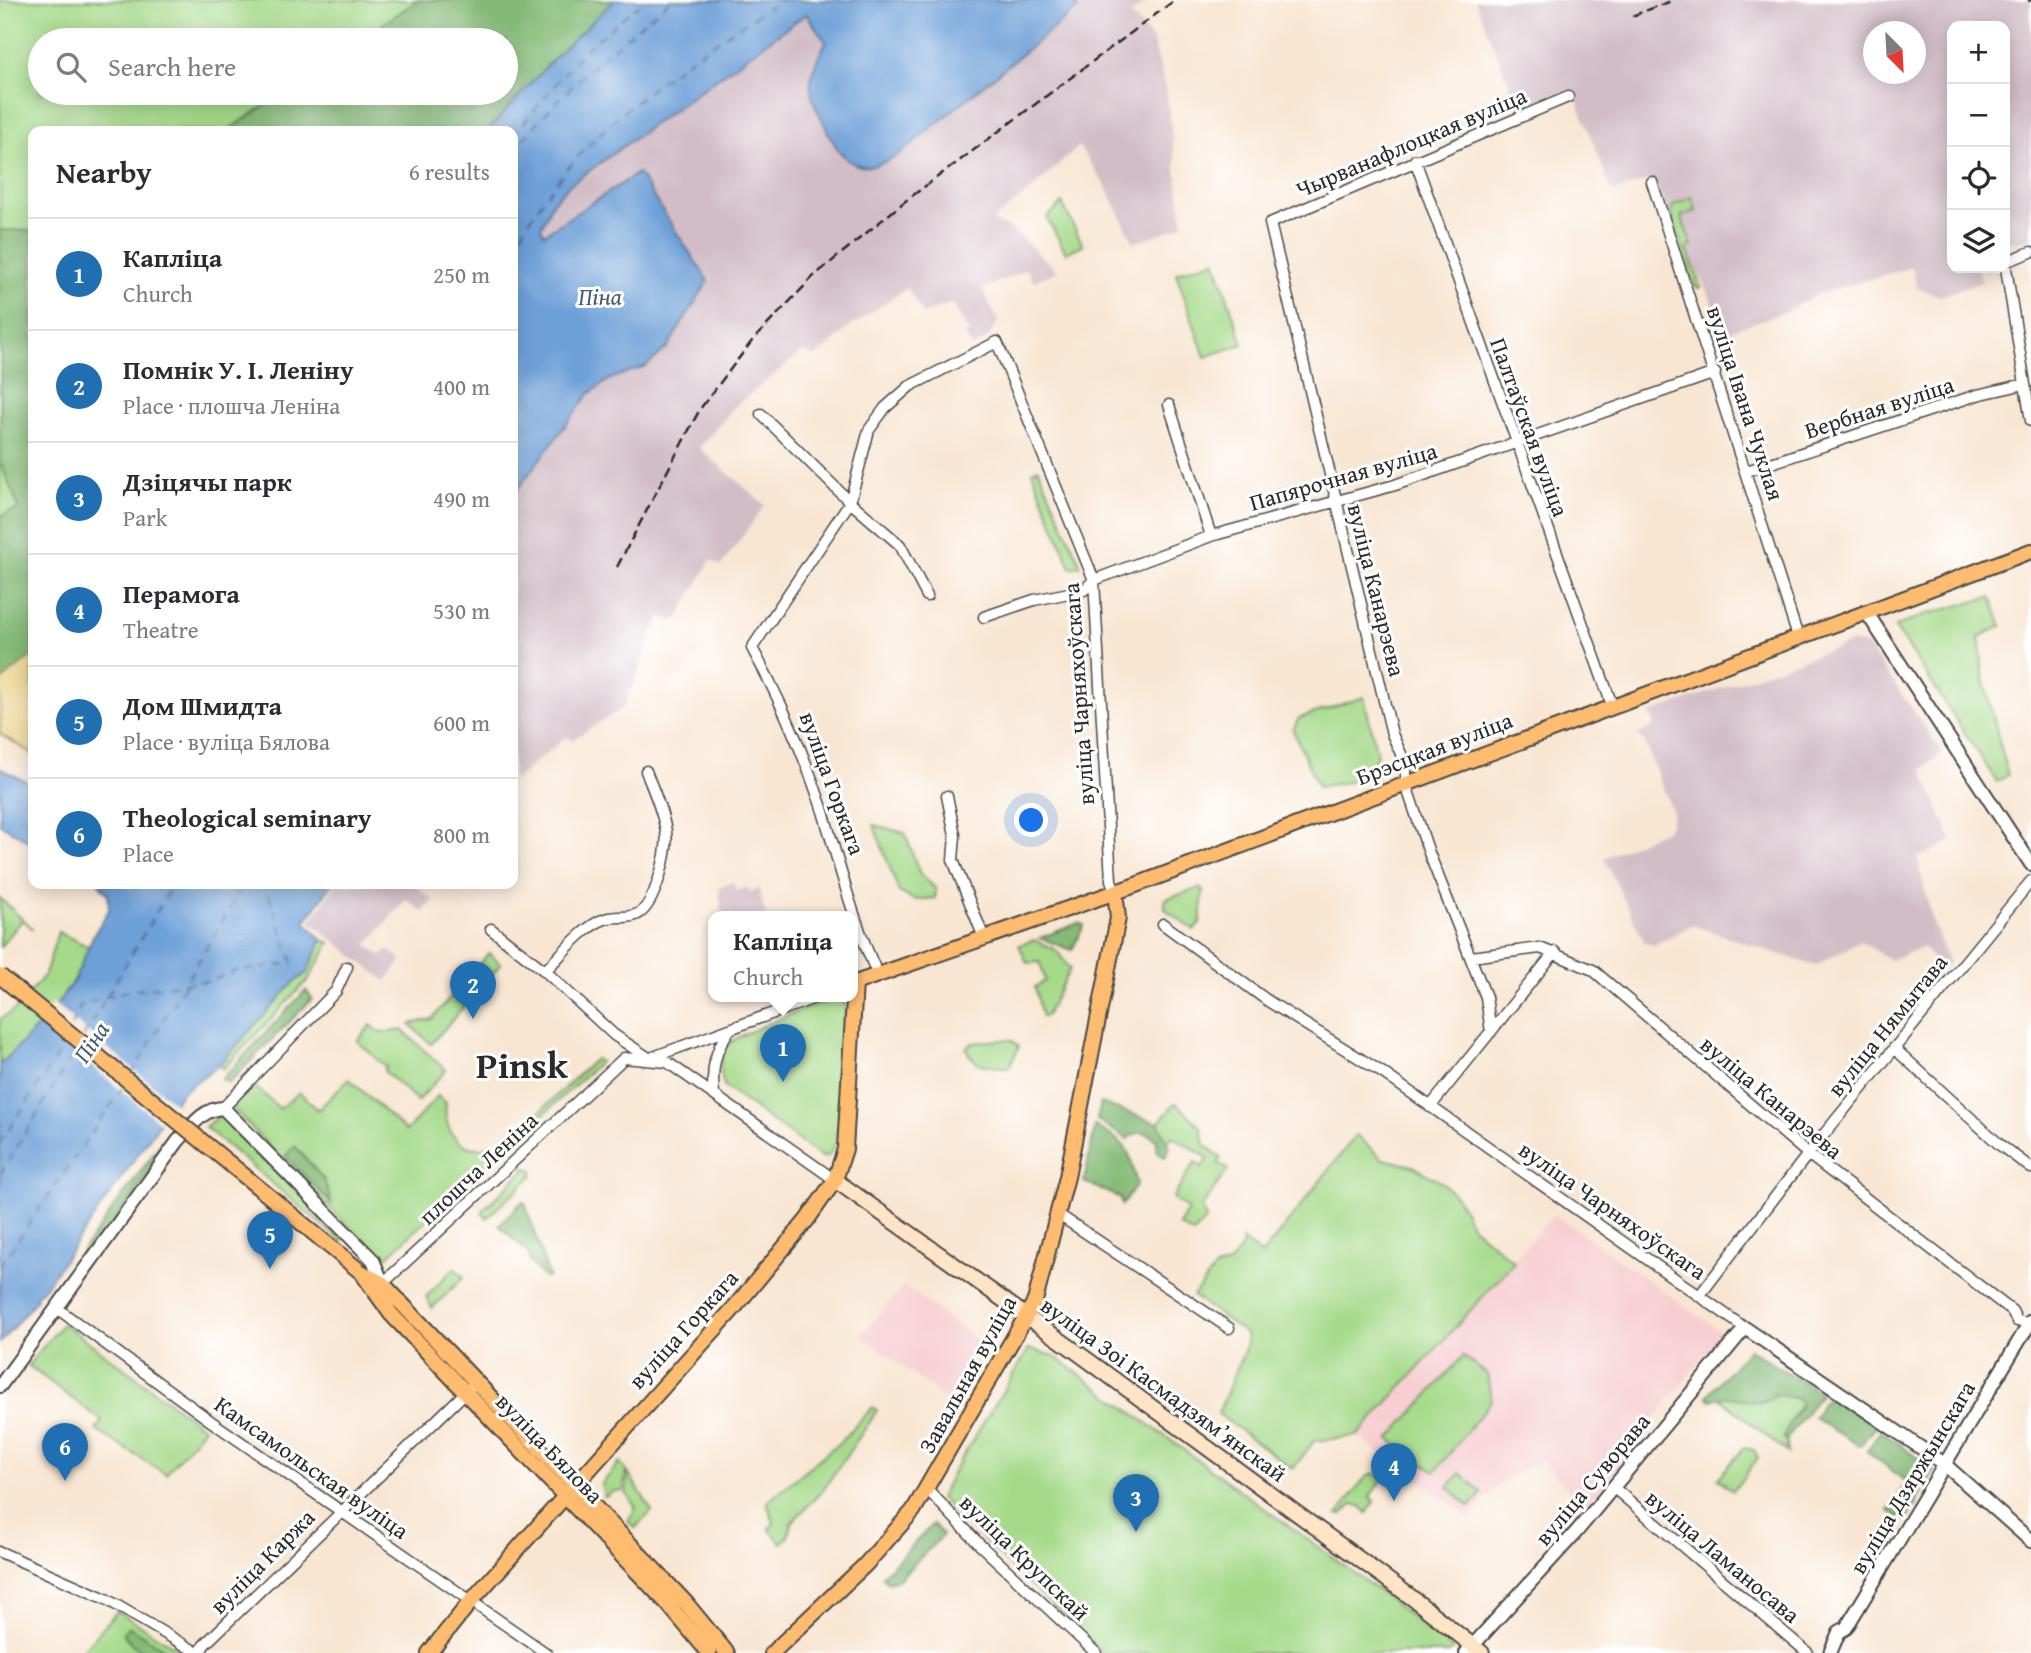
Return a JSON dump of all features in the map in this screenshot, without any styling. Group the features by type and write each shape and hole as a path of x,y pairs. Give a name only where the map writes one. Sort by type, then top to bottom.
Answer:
{"main road":[{"name":"Брэсцкая вуліца","path":"858,983 1406,785 1612,705 2031,551"},
{"name":"Завальная вуліца","path":"772,1653 895,1534 928,1490 1035,1301 1059,1215 1118,918 1115,892"},
{"name":"вуліца Бялова","path":"0,975 379,1287 391,1314 470,1388 569,1492 709,1653"},
{"name":"вуліца Горкага","path":"429,1653 472,1600 734,1308 807,1220 835,1180 845,1149 853,1002"},
{"name":"вуліца Зоі Касмадзямʼянскай","path":"835,1180 1402,1590 1474,1650"},
{"name":"вуліца Бялова","path":"569,1492 685,1602 727,1653"}],"street":[{"name":"Чырванафлоцкая вуліца","path":"1270,223 1568,97"},
{"name":"Палтаўская вуліца","path":"1415,160 1612,705"},
{"name":"вуліца Івана Чуклая","path":"1652,182 1747,471 1798,637"},
{"name":"вуліца Канарэева","path":"1270,223 1392,734 1406,765 1406,785 1429,853 1486,997 1491,1032"},
{"path":"2031,252 2005,262 2031,421"},
{"name":"вуліца Чарняхоўскага","path":"850,502 869,430 885,408 910,386 997,342 1094,580 1111,880 1115,892"},
{"name":"Папярочная вуліца","path":"984,617 1034,600 1084,590 1094,580 1211,536 1395,485 1715,373"},
{"name":"Вербная вуліца","path":"1747,471 1977,395 2025,384"},
{"path":"1169,405 1211,536"},
{"path":"761,414 850,502 900,545 927,596"},
{"name":"вуліца Горкага","path":"850,502 752,648 769,680 819,801 854,911"},
{"path":"1867,612 1921,700 2031,864"},
{"path":"545,971 577,938 605,918 640,913 652,900 662,867 666,833 646,771"},
{"path":"947,796 955,835 953,860 985,938"},
{"name":"вуліца Нямытава","path":"1700,1295 1808,1154 2031,881"},
{"name":"вуліца Горкага","path":"858,923 879,976"},
{"name":"вуліца Чарняхоўскага","path":"1163,924 1268,1001 1383,1073 1745,1328 1943,1463 2031,1541"},
{"path":"491,929 545,971 614,1035 649,1058 804,1002"},
{"name":"вуліца Канарэева","path":"1471,957 1540,948 1593,970 1808,1154 2012,1311 2017,1321 2030,1322"},
{"path":"1430,1107 1555,952"},
{"path":"0,1386 178,1141 208,1110 223,1108 336,991 347,967"},
{"path":"713,1094 713,1063 722,1041 731,1029"},
{"path":"1894,1048 2000,1145 2031,1168"},
{"name":"плошча Леніна","path":"379,1287 624,1058 649,1058"},
{"name":"вуліца Зоі Касмадзямʼянскай","path":"649,1058 667,1062 835,1180"},
{"name":"вуліца Бялова","path":"223,1108 373,1259 379,1287"},
{"path":"1059,1215 1229,1328"},
{"name":"Камсамольская вуліца","path":"58,1309 340,1512 546,1653"},
{"name":"вуліца Дзяржынскага","path":"1830,1653 1839,1632 1846,1628 2030,1322"},
{"name":"вуліца Суворава","path":"1474,1650 1614,1488 1745,1328"},
{"name":"вуліца Каржа","path":"199,1653 204,1645 340,1512 470,1388"},
{"name":"вуліца Ламаносава","path":"1614,1488 1808,1653"},
{"name":"вуліца Крупскай","path":"928,1490 980,1545 1096,1653"},
{"path":"0,1552 106,1599 199,1653"}],"shaded area":[{"path":"1077,0 1147,2 1131,14 1153,40 1167,95 1183,225 1134,243 1106,187 1079,146 992,221 1013,230 1057,271 1033,282 1027,269 982,289 998,321 988,338 972,347 965,335 969,333 952,303 923,314 907,288 851,326 815,357 803,351 735,406 699,448 765,505 721,566 711,560 676,621 660,617 624,707 572,740 566,737 518,777 518,488 589,394 611,379 635,372 541,228 557,196 806,14 826,42 813,71 811,90 902,152 1077,8 1074,3"},
{"path":"1475,0 2031,0 2031,239 2010,241 2010,21 1947,21 1947,273 1979,273 1982,282 1940,296 1917,288 1912,267 1818,294 1784,312 1722,334 1711,299 1652,179 1612,192 1576,98 1569,91 1519,108"},
{"path":"1853,642 1867,645 1943,753 1922,769 1952,841 1917,858 1933,923 1949,963 1941,970 1923,947 1890,960 1860,941 1815,966 1692,925 1654,945 1645,943 1604,858 1668,829 1673,813 1645,743 1637,735 1655,725 1650,713"},
{"path":"733,882 737,891 747,887 750,892 759,888 765,911 721,911 719,888"},
{"path":"333,889 419,889 433,900 423,912 406,899 367,945 381,956 388,949 402,960 386,981 310,922"},
{"path":"1554,1214 1722,1332 1585,1509 1542,1461 1503,1480 1470,1518 1357,1436"},
{"path":"904,1285 988,1348 954,1406 861,1335"}],"green space":[{"path":"0,0 418,0 377,28 28,28 28,105 266,105 234,126 28,126 28,231 0,230"},
{"path":"418,0 615,0 559,53 518,97 518,28 377,28"},
{"path":"266,105 511,105 492,126 234,126"},
{"path":"1692,197 1696,211 1681,216 1692,246 1687,248 1701,287 1697,288 1692,280 1671,212 1674,205"},
{"path":"1062,203 1083,245 1066,253 1047,218"},
{"path":"0,230 28,231 28,688 0,696 0,517 19,508 0,461"},
{"path":"1215,260 1243,344 1205,357 1176,273"},
{"path":"0,461 19,508 0,517"},
{"path":"1038,468 1081,565 1071,568 1032,471"},
{"path":"1991,597 2002,626 1979,637 1984,682 2008,775 1997,782 1895,627 1924,615"},
{"path":"1364,697 1377,754 1371,771 1348,782 1318,787 1293,730 1299,718"},
{"path":"874,825 905,833 920,874 936,889 935,898 915,900 899,892"},
{"path":"1200,888 1203,891 1200,924 1194,930 1165,909 1165,899"},
{"path":"0,898 23,919 0,947"},
{"path":"1078,923 1084,925 1072,950 1040,938"},
{"path":"58,932 89,947 75,979 50,1014 0,1065 0,1019 15,1010 45,975"},
{"path":"322,940 330,943 308,980 223,1069 219,1065 295,981 301,978"},
{"path":"1034,940 1056,950 1070,969 1046,1016 1042,1017 1035,987 1045,981 1040,962 1027,963 1019,945"},
{"path":"489,953 501,964 431,1044 410,1024 432,1019"},
{"path":"306,990 312,999 229,1083 222,1079"},
{"path":"826,1002 845,1004 837,1142 828,1156 821,1157 725,1087 721,1066 725,1050 734,1040 780,1018"},
{"path":"371,1025 380,1033 402,1030 446,1070 418,1101 384,1071 386,1067 357,1041"},
{"path":"1012,1040 1019,1047 1009,1067 978,1063 966,1048 973,1043"},
{"path":"595,1059 600,1062 518,1138 517,1133"},
{"path":"349,1079 406,1131 438,1096 446,1103 446,1119 457,1140 470,1147 502,1149 386,1258 379,1256 366,1245 232,1108 250,1082 280,1109 299,1092 318,1110"},
{"path":"1101,1103 1158,1123 1170,1147 1165,1157 1157,1152 1157,1141 1150,1135 1139,1133 1128,1139 1097,1120"},
{"path":"1176,1103 1201,1127 1205,1145 1221,1158 1218,1163 1228,1169 1202,1207 1206,1219 1193,1234 1179,1225 1188,1210 1173,1198 1195,1162 1203,1167 1208,1158 1172,1136 1166,1145 1158,1123"},
{"path":"219,1115 344,1238 342,1242 205,1127"},
{"path":"1095,1126 1115,1138 1129,1154 1137,1184 1122,1205 1120,1198 1084,1182"},
{"path":"168,1134 175,1139 54,1305 47,1299"},
{"path":"1356,1135 1383,1159 1413,1166 1444,1184 1457,1198 1472,1226 1514,1262 1357,1436 1314,1441 1293,1469 1218,1414 1247,1344 1246,1334 1193,1296 1215,1268 1229,1264 1243,1246 1242,1240 1262,1255"},
{"path":"295,1146 324,1180 332,1204 285,1156"},
{"path":"526,1168 533,1170 533,1175 487,1218 482,1213 485,1208"},
{"path":"522,1202 525,1203 549,1277 545,1278 530,1262 529,1254 499,1225"},
{"path":"454,1268 464,1277 432,1308 426,1297"},
{"path":"63,1323 204,1428 166,1474 96,1430 102,1421 28,1365"},
{"path":"1029,1349 1054,1356 1376,1589 1453,1649 1449,1653 1102,1653 940,1498 953,1472"},
{"path":"1749,1349 1821,1393 1786,1440 1783,1437 1801,1404 1798,1399 1776,1394 1760,1401 1729,1397 1711,1400 1707,1396"},
{"path":"1463,1356 1487,1374 1491,1401 1435,1472 1389,1439"},
{"path":"1776,1394 1798,1399 1801,1404 1788,1428 1788,1453 1718,1397 1740,1397 1760,1403"},
{"path":"1828,1398 1876,1425 1860,1446 1814,1418 1823,1401"},
{"path":"873,1407 877,1410 871,1420 822,1491 791,1523 788,1537 781,1543 769,1528 774,1524 767,1502 841,1441"},
{"path":"1881,1430 1934,1471 1907,1519 1902,1520 1889,1511 1907,1482 1867,1451"},
{"path":"1744,1448 1754,1450 1758,1458 1733,1491 1718,1478"},
{"path":"620,1462 626,1471 623,1491 614,1491 605,1497 601,1485"},
{"path":"628,1473 652,1511 635,1528 628,1521 636,1508 626,1493"},
{"path":"1375,1473 1383,1479 1370,1496 1375,1501 1367,1513 1360,1506 1353,1504 1342,1515 1337,1515 1366,1477"},
{"path":"1460,1473 1482,1493 1470,1507 1448,1487"},
{"path":"933,1524 943,1535 899,1579 888,1582 882,1576"},
{"path":"117,1611 183,1652 87,1653 83,1650"},
{"path":"128,1626 171,1653 137,1648 123,1633"}],"sand":[{"path":"28,659 28,751 0,734 0,682"}],"water":[{"name":"Піна","path":"615,0 1077,0 1074,3 1078,8 902,152 873,166 852,163 844,156 829,134 814,101 811,92 812,77 826,42 806,14 567,187 552,203 541,228 544,234 638,173 708,281 667,348 646,366 610,379 589,394 518,488 518,126 492,126 511,105 518,105 518,97 559,53"},
{"path":"0,768 28,782 28,841 0,824"},
{"name":"Піна","path":"104,889 328,889 305,922 322,940 307,973 295,981 219,1065 182,1092 42,1291 35,1296 37,1299 0,1343 0,1065 50,1014 75,979 93,936 109,910 108,894"}],"pier":[{"path":"53,1003 177,1105 163,1125 38,1022"}],"ferry route":[{"path":"518,130 582,52 645,0"},
{"path":"518,146 587,72 671,0"},
{"path":"518,241 537,209 565,172 630,106 704,50 782,0"},
{"path":"83,1037 170,889"},
{"path":"131,1075 241,889"},
{"path":"71,1026 81,1005 126,991 213,980 236,971 293,963 267,889"},
{"path":"0,1143 54,1061 66,1037"},
{"path":"0,1175 77,1048"},
{"path":"0,1266 124,1086"}],"railway":[{"path":"617,567 700,409 752,341 814,276 904,202 1175,0"},
{"path":"1632,16 1674,0"}],"place":[{"name":"Помнік У. І. Леніну","path":"473,1019"},
{"name":"Капліца","path":"783,1082"},
{"name":"Дом Шмидта","path":"270,1269"},
{"name":"Theological seminary","path":"65,1481"},
{"name":"Перамога","path":"1394,1501"},
{"name":"Дзіцячы парк","path":"1136,1532"}],"district":[{"name":"Pinsk","path":"522,1064"}]}
